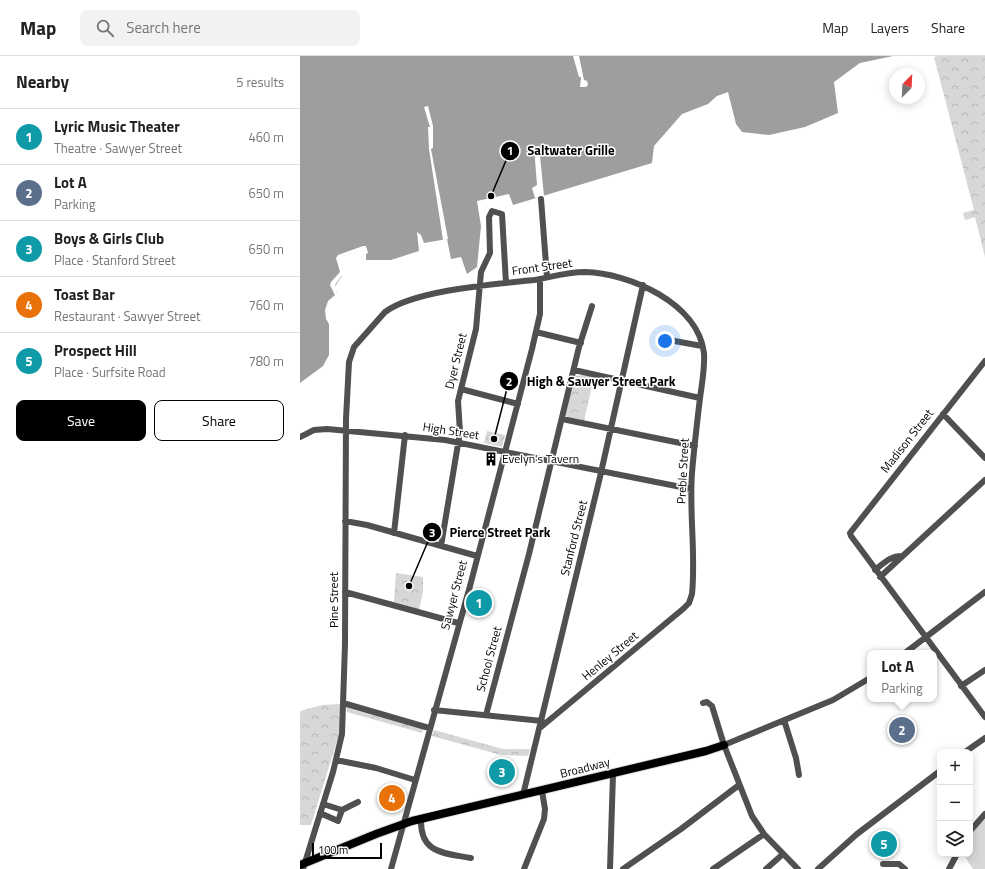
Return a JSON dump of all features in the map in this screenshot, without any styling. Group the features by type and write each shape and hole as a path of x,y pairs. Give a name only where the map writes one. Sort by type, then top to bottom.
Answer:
{"main road":[{"name":"Broadway","path":"302,866 403,824 613,774 706,751 724,745"}],"street":[{"path":"541,199 547,277"},
{"name":"Dyer Street","path":"441,546 458,442 460,421 458,401 476,329 481,272 490,253 489,217 492,210 502,214 506,283"},
{"name":"Front Street","path":"368,332 391,307 442,293 480,286 540,279 575,272 617,277 643,285 663,296 679,310 695,329 702,346"},
{"name":"Sawyer Street","path":"391,869 518,404 540,314 540,279"},
{"name":"Stanford Street","path":"523,795 601,472 643,285"},
{"name":"School Street","path":"486,715 574,370 592,306"},
{"name":"Pine Street","path":"302,866 320,814 342,734 346,430 350,356 354,347 368,332"},
{"path":"536,332 581,343"},
{"path":"669,340 702,346"},
{"name":"Preble Street","path":"692,598 692,489 704,363 702,346"},
{"name":"Madison Street","path":"875,570 851,536 852,529 985,361"},
{"path":"574,370 700,398"},
{"path":"461,389 518,404"},
{"path":"943,414 985,458"},
{"path":"562,419 695,446"},
{"name":"High Street","path":"300,437 314,430 322,429 405,435 458,442 601,472 692,489"},
{"path":"394,532 405,435"},
{"path":"880,577 985,480"},
{"path":"346,521 394,532 476,556"},
{"path":"902,556 895,556 888,559 875,570 934,650"},
{"path":"345,592 458,623"},
{"path":"908,650 985,592"},
{"name":"Henley Street","path":"541,724 683,609 692,598"},
{"path":"937,654 985,717"},
{"path":"961,686 985,670"},
{"name":"Broadway","path":"724,745 839,697 867,680"},
{"path":"703,703 707,702 712,706 724,745 752,816 764,834 798,869"},
{"path":"343,703 429,728"},
{"path":"434,710 486,715 541,724"},
{"path":"784,720 796,758 799,775"},
{"path":"969,749 985,738"},
{"path":"336,760 376,768 415,780"},
{"path":"818,869 857,834 937,773"},
{"path":"610,869 613,774"},
{"path":"623,869 681,829 739,785"},
{"path":"524,869 544,819 545,809 542,791"},
{"path":"320,814 338,821 342,810 358,802"},
{"path":"323,804 342,810"},
{"path":"973,828 985,814"},
{"path":"421,819 422,833 430,848 438,852 471,858"},
{"path":"713,869 764,834"},
{"path":"766,869 783,854"},
{"path":"949,869 955,857"},
{"path":"883,864 899,864 905,869"}],"green space":[{"path":"985,56 985,257 975,217 965,220 963,213 974,210 934,57"},
{"path":"583,375 594,377 584,421 567,418 566,415 574,378 575,376"},
{"path":"487,431 505,435 502,447 484,443"},
{"path":"396,573 423,577 423,592 419,610 394,602"},
{"path":"340,704 340,731 311,825 300,825 300,711 322,705"},
{"path":"347,708 423,729 422,733 347,712"},
{"path":"434,730 503,749 530,749 528,756 501,755 432,736"},
{"path":"985,819 985,869 973,869 965,857 973,857 973,834 977,827"}],"shaded area":[{"path":"300,56 893,56 860,63 834,82 838,113 805,127 769,135 742,132 736,124 728,92 717,96 708,104 682,114 654,146 652,163 513,205 509,194 477,201 481,226 477,267 467,274 461,257 451,259 447,239 424,243 421,235 417,232 419,251 391,260 366,260 366,249 339,257 342,276 334,288 337,293 329,307 331,352 325,367 300,384"}],"pier":[{"path":"573,56 579,56 584,80 587,81 588,85 586,87 580,87 581,77 579,77"},
{"path":"428,106 433,126 433,148 431,149 448,239 443,240 429,149 428,127 430,127 424,107"},
{"path":"539,146 544,196 535,198 532,188 537,185 534,147"},
{"path":"366,246 368,253 366,254 364,250 343,256 341,259 343,274 335,285 338,299 331,307 333,353 329,364 326,368 300,386 300,383 323,366 329,355 329,324 326,319 325,310 328,301 335,295 330,285 331,282 340,272 336,258 338,255"}],"place":[{"name":"Saltwater Grille","path":"491,196"},
{"name":"High & Sawyer Street Park","path":"494,439"},
{"name":"Evelyn's Tavern","path":"491,459"},
{"name":"Pierce Street Park","path":"409,586"},
{"name":"Lyric Music Theater","path":"479,603"},
{"name":"Lot A","path":"902,730"},
{"name":"Boys & Girls Club","path":"502,772"},
{"name":"Toast Bar","path":"392,798"},
{"name":"Prospect Hill","path":"884,844"}]}
